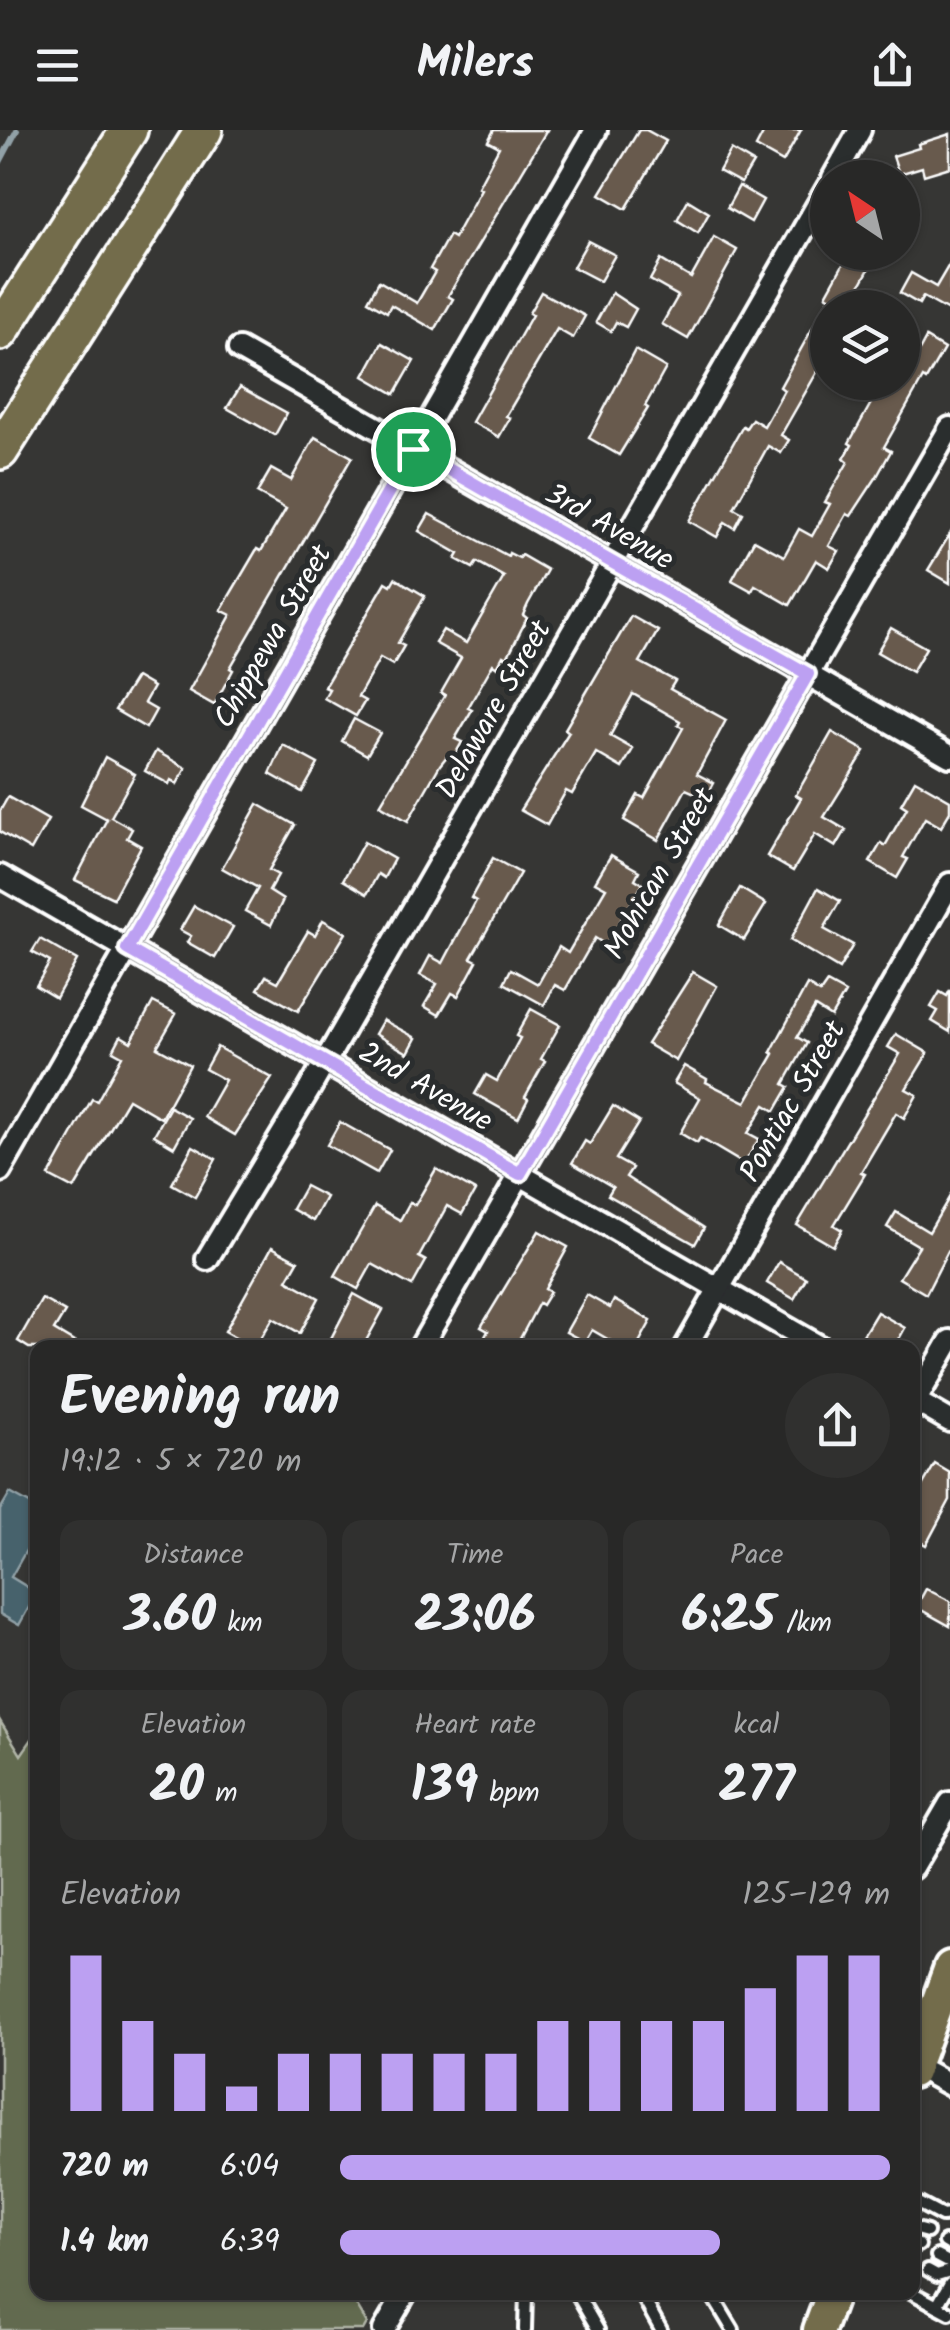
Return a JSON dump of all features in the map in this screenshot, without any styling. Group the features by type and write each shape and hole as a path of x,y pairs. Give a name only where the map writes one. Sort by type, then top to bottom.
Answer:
{"highway":[{"path":"0,332 129,130"},
{"path":"0,451 204,130"}],"main road":[{"path":"920,2050 948,1982"},
{"path":"820,2330 830,2300"}],"street":[{"name":"Chippewa Street","path":"0,1171 596,130"},
{"path":"843,160 860,130"},
{"name":"Delaware Street","path":"206,1259 325,1062 810,218"},
{"name":"3rd Avenue","path":"239,350 950,756"},
{"name":"Mohican Street","path":"425,1340 950,428"},
{"name":"2nd Avenue","path":"0,876 808,1340"},
{"name":"Pontiac Street","path":"690,1340 950,884"},
{"path":"920,1392 950,1341"},
{"path":"920,1405 950,1421"},
{"path":"920,1854 950,1803"},
{"path":"920,2070 950,2085"},
{"path":"384,2330 401,2300"}],"lane":[{"path":"920,2204 947,2219"},
{"path":"920,2230 927,2232"},
{"path":"937,2256 950,2263"},
{"path":"928,2270 937,2275 950,2271"},
{"path":"937,2306 950,2284"},
{"path":"920,2297 950,2314"},
{"path":"526,2300 526,2330"},
{"path":"581,2300 598,2330"},
{"path":"644,2300 661,2330"},
{"path":"715,2300 733,2330"}],"green space":[{"path":"0,1721 21,1755 30,1742 30,2300 353,2300 367,2323 363,2330 0,2330"}],"water":[{"path":"10,1493 30,1504 30,1543 11,1577 30,1589 30,1605 19,1625 0,1614 0,1510"}],"building":[{"path":"494,130 547,130 448,296 453,299 435,330 391,305 387,312 368,301 379,281 417,303 435,272 430,269 449,235 454,238 481,189 478,187 499,147 488,141"},
{"path":"639,130 666,141 626,209 600,194"},
{"path":"765,130 801,130 783,162 756,147"},
{"path":"950,134 950,167 924,175 920,160 894,160 893,156 919,148 918,144"},
{"path":"731,150 753,163 741,183 719,171"},
{"path":"739,186 763,200 751,222 727,208"},
{"path":"688,200 709,213 698,233 677,220"},
{"path":"714,237 737,250 688,339 662,324 678,296 650,280 661,260 691,278"},
{"path":"588,241 615,255 600,281 573,267"},
{"path":"950,263 950,312 923,297 920,302 920,290 902,290 911,273 936,287"},
{"path":"840,270 868,270 858,290 829,290"},
{"path":"541,292 585,316 573,338 557,329 506,416 510,418 499,437 472,422"},
{"path":"612,293 636,309 626,327 616,322 611,331 596,322"},
{"path":"810,333 810,384 781,435 789,440 781,453 768,446 734,508 743,513 735,528 725,522 717,537 689,521 743,426 746,428 752,419 764,426 784,390 780,387"},
{"path":"926,338 944,349 926,380 923,378 920,383 920,349"},
{"path":"382,343 414,361 395,394 364,376"},
{"path":"635,350 666,368 645,406 648,408 619,455 589,438"},
{"path":"240,387 287,413 275,435 227,408"},
{"path":"873,400 911,400 884,447 891,451 876,478 851,516 847,514 829,546 839,551 829,568 816,560 790,605 755,585 752,591 732,580 754,540 784,556 799,529 812,536 830,504 825,502 848,462 844,459 852,445 849,443"},
{"path":"315,437 352,457 230,668 233,670 214,705 189,691 231,615 221,610 286,509 257,493 271,469 291,480"},
{"path":"429,514 508,556 521,555 547,570 523,615 527,618 507,658 503,656 497,667 493,664 468,708 472,710 455,739 462,742 453,758 448,755 440,765 408,821 380,805 445,695 441,693 461,658 435,643 443,630 466,643 504,577 477,562 473,568 456,559 459,554 419,531"},
{"path":"950,534 950,583 928,570"},
{"path":"395,578 425,596 398,643 404,646 393,665 380,658 358,697 365,701 356,716 324,698 329,689 324,687 386,582 391,585"},
{"path":"631,616 658,631 640,662 675,681 670,689 726,720 697,774 714,783 706,798 686,789 658,840 624,820 638,795 644,798 683,728 678,725 680,721 633,694 610,736 633,749 622,768 596,753 572,794 566,791 547,825 520,810 569,732 565,729"},
{"path":"891,628 926,648 912,672 877,652"},
{"path":"136,677 153,687 144,703 156,710 146,728 115,710"},
{"path":"354,719 380,733 367,755 342,741"},
{"path":"832,732 865,751 824,817 846,830 836,847 815,834 793,871 767,856 801,798 796,795"},
{"path":"283,745 318,764 302,792 270,774"},
{"path":"156,751 186,768 177,784 171,780 169,784 145,771"},
{"path":"105,757 135,774 111,817 132,829 127,838 141,846 113,898 75,880 107,819 81,805"},
{"path":"915,780 950,800 950,812 941,827 925,818 903,857 908,859 897,878 870,862 881,843 885,846 907,808 901,804"},
{"path":"8,797 48,820 31,850 0,832 0,811"},
{"path":"258,804 295,825 269,870 278,875 269,891 283,900 271,925 245,911 258,888 222,868"},
{"path":"364,842 394,859 384,878 378,874 367,894 343,880"},
{"path":"611,855 639,871 635,879 643,884 606,945 595,938 565,990 555,985 544,1005 504,983 511,969 538,984 559,947 568,953 606,888 595,882"},
{"path":"493,858 520,873 471,958 477,961 458,996 452,993 439,1015 424,1006 437,984 420,975 430,956 443,963 476,901 471,898"},
{"path":"740,888 766,904 744,940 719,925"},
{"path":"818,888 840,901 824,929 853,945 839,969 790,940"},
{"path":"194,906 233,927 215,958 187,942 191,936 180,930"},
{"path":"323,920 346,933 298,1011 258,989 266,976 278,982 308,931 315,935"},
{"path":"40,939 77,960 56,998 36,986 50,962 32,952"},
{"path":"693,972 717,986 676,1061 647,1044"},
{"path":"827,983 845,993 831,1017 815,1007 797,1037 807,1043 784,1084 789,1087 775,1111 765,1105 748,1133 759,1139 744,1164 700,1138 697,1143 680,1133 700,1098 674,1083 684,1066 746,1102 807,985 820,993"},
{"path":"950,990 950,1032 932,1021 938,1011 931,1007 940,992 947,996"},
{"path":"153,1002 176,1014 157,1047 190,1065 161,1118 128,1099 74,1189 49,1176 92,1099 97,1101 122,1056 113,1051 121,1036 131,1042"},
{"path":"531,1009 560,1025 541,1059 545,1061 518,1118 475,1094 486,1075 497,1081"},
{"path":"383,1020 416,1038 408,1053 375,1034"},
{"path":"896,1034 928,1053 906,1089 917,1095 904,1118 896,1113 861,1172 865,1174 834,1225 842,1230 833,1246 797,1225 900,1054 888,1047"},
{"path":"217,1047 272,1078 235,1135 204,1117 225,1080 205,1069"},
{"path":"613,1106 639,1122 616,1159 632,1168 626,1177 704,1228 695,1244 608,1195 613,1187 572,1163 585,1141 590,1144"},
{"path":"170,1107 190,1118 174,1147 154,1135"},
{"path":"340,1122 390,1150 377,1173 327,1145"},
{"path":"193,1146 216,1159 195,1197 172,1184"},
{"path":"436,1169 475,1191 462,1214 447,1206 419,1257 426,1261 412,1286 372,1264 358,1289 335,1276 375,1206 400,1220 410,1202 415,1205"},
{"path":"305,1186 326,1197 313,1221 292,1209"},
{"path":"950,1196 950,1247 926,1294 899,1278 919,1246 887,1227 896,1212 929,1232"},
{"path":"539,1231 568,1247 545,1289 550,1292 542,1305 539,1303 519,1340 483,1340 488,1331 481,1327"},
{"path":"272,1247 298,1261 287,1280 319,1298 300,1333 273,1318 260,1340 241,1340 225,1331"},
{"path":"779,1262 806,1278 794,1299 767,1283"},
{"path":"354,1294 383,1310 366,1340 330,1340"},
{"path":"587,1295 610,1308 614,1300 651,1321 640,1340 609,1340 592,1330 586,1340 581,1340 566,1332"},
{"path":"42,1299 65,1312 54,1330 71,1340 30,1340 30,1348 18,1341"},
{"path":"877,1312 905,1328 898,1340 871,1340 863,1335"},
{"path":"935,1464 950,1473 950,1500 926,1545 920,1542 920,1489"},
{"path":"926,1589 950,1601 950,1626 920,1609"}],"waterway":[{"path":"0,162 17,130"}],"route":[{"path":"413,449 808,674 520,1174 127,949 413,449"}]}
